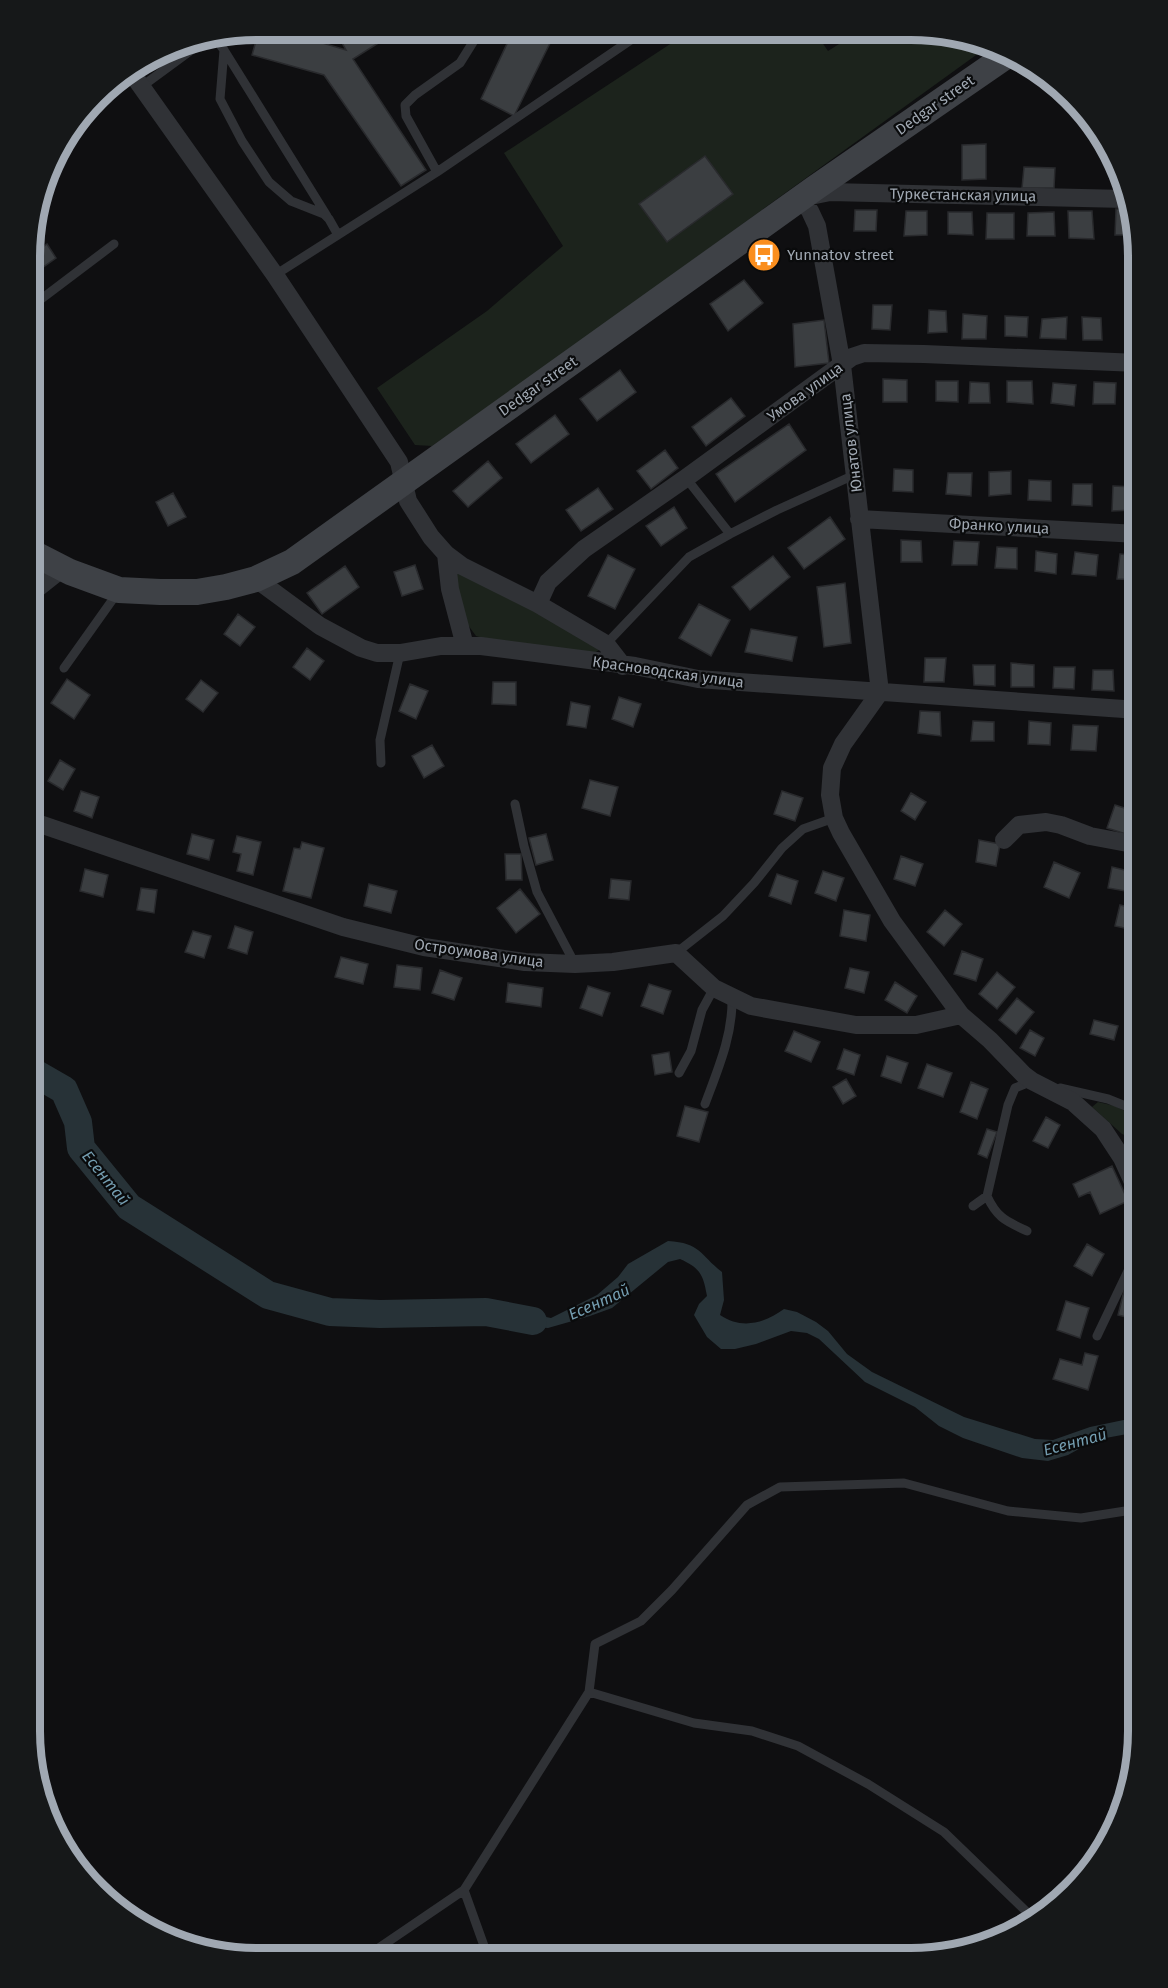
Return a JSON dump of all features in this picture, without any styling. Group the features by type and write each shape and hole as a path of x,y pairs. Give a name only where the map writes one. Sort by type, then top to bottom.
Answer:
{"street":[{"name":"Dedgar street","path":"40,556 63,568 119,590 197,592 256,579 292,562 801,198 1000,60"},
{"path":"136,79 275,274 399,462 408,501 431,537 446,554 462,566 538,604 606,644 623,666"},
{"name":"Туркестанская улица","path":"801,198 830,192 1119,199"},
{"name":"Юнатов улица","path":"801,198 817,226 842,365 880,692"},
{"name":"Умова улица","path":"538,604 548,582 584,549 852,357 864,353 1128,363"},
{"name":"Франко улица","path":"859,519 1006,525 1128,533"},
{"path":"446,554 450,589 465,646"},
{"path":"40,578 63,568"},
{"path":"40,584 63,568"},
{"name":"Красноводская улица","path":"256,579 320,626 344,640 377,653 400,653 441,646 481,646 698,679 1128,709"},
{"path":"880,692 843,744 832,768 830,795 834,818 861,870 892,921 961,1015 1032,1081 1073,1102 1103,1129 1128,1171"},
{"path":"1004,840 1019,825 1046,822 1090,836 1128,843"},
{"name":"Остроумова улица","path":"40,824 343,927 424,947 525,962 575,964 613,962 676,953"},
{"path":"676,953 714,988 751,1006 856,1025 916,1025 961,1015"}],"lane":[{"path":"437,172 406,116 405,105 415,94 460,63 474,40"},
{"path":"275,274 437,172 631,40"},
{"path":"220,44 338,235"},
{"path":"224,50 220,99 242,141 269,182 291,201 324,214 328,219"},
{"path":"136,79 175,57"},
{"path":"40,300 114,244"},
{"path":"606,644 689,557 777,510 854,475"},
{"path":"686,478 730,534"},
{"path":"64,668 119,590"},
{"path":"381,763 380,740 400,653"},
{"path":"515,804 537,892 575,964"},
{"path":"676,953 723,916 782,849 803,829 834,818"},
{"path":"679,1073 691,1051 702,1010 714,988"},
{"path":"705,1104 727,1043 732,997"},
{"path":"1027,1231 1003,1220 993,1209 987,1196 1008,1105 1015,1088 1032,1081 1128,1107"},
{"path":"1122,1158 1128,1153"},
{"path":"973,1206 987,1196"},
{"path":"1097,1336 1128,1271"},
{"path":"379,1948 464,1890 589,1692 595,1644 641,1621 672,1590 747,1505 780,1486 904,1484 1008,1511 1081,1518 1128,1511"},
{"path":"589,1692 694,1723 752,1731 798,1746 868,1784 944,1832 1028,1913"},
{"path":"464,1890 485,1948"}],"shaded area":[{"path":"676,40 820,40 828,51 845,40 910,40 938,42 980,52 432,446 415,445 377,388 487,311 563,246 504,153"},
{"path":"462,571 599,645 599,650 593,654 490,640 476,636 468,625 453,572"},
{"path":"1098,1102 1115,1106 1128,1112 1128,1137 1122,1134 1092,1107"}],"water":[{"path":"40,1071 62,1087 74,1102 80,1120 80,1144 65,1106 40,1090"},
{"path":"668,1241 687,1244 699,1250 722,1272 724,1300 720,1315 728,1320 753,1323 769,1318 784,1309 797,1312 828,1331 847,1354 872,1372 964,1417 1035,1439 1053,1440 1090,1427 1128,1419 1128,1434 1095,1440 1068,1455 1048,1461 1022,1458 963,1438 939,1426 915,1407 865,1382 819,1339 807,1333 791,1331 756,1344 735,1349 721,1349 707,1337 694,1315 699,1304 707,1296 702,1277 692,1265 680,1259 668,1262 612,1308 590,1316 548,1328 520,1326 491,1319 495,1311 516,1311 551,1318 597,1295 618,1277 628,1264"}],"building":[{"path":"256,40 312,40 346,50 340,40 383,40 353,59 426,170 401,186 324,75 252,55"},
{"path":"509,40 552,40 514,116 481,99"},
{"path":"986,144 986,179 962,180 962,145"},
{"path":"705,156 733,194 667,242 639,204"},
{"path":"1024,167 1055,168 1054,188 1022,188"},
{"path":"1116,209 1122,209 1126,235 1115,235"},
{"path":"855,210 877,210 876,231 854,231"},
{"path":"906,211 927,211 927,235 904,236"},
{"path":"1068,211 1092,211 1094,239 1069,238"},
{"path":"948,212 972,212 973,235 948,234"},
{"path":"1054,212 1055,236 1027,236 1028,213"},
{"path":"987,213 1014,213 1014,239 986,239"},
{"path":"47,244 56,258 40,269 40,258 41,248"},
{"path":"744,280 763,303 728,331 710,304"},
{"path":"873,305 892,305 890,330 872,329"},
{"path":"929,310 946,311 947,332 928,333"},
{"path":"963,314 987,316 986,339 962,339"},
{"path":"1005,316 1028,317 1027,337 1005,336"},
{"path":"1067,317 1066,339 1040,338 1042,319"},
{"path":"1082,317 1101,318 1102,340 1083,340"},
{"path":"824,320 829,363 795,367 793,324"},
{"path":"620,370 636,392 597,421 580,399"},
{"path":"883,379 907,380 907,402 883,402"},
{"path":"936,381 958,381 958,402 936,401"},
{"path":"1007,381 1032,381 1033,404 1007,402"},
{"path":"970,382 989,383 990,403 969,403"},
{"path":"1094,382 1116,383 1115,404 1093,404"},
{"path":"1053,383 1076,385 1074,406 1051,403"},
{"path":"731,398 745,416 706,446 692,427"},
{"path":"555,415 569,434 531,463 516,444"},
{"path":"789,424 806,450 735,502 716,474"},
{"path":"665,450 678,468 651,489 637,471"},
{"path":"488,461 502,478 468,507 453,491"},
{"path":"894,469 913,470 913,492 893,491"},
{"path":"1011,471 1011,494 989,496 989,472"},
{"path":"948,473 972,473 971,496 946,494"},
{"path":"1029,480 1051,481 1051,501 1028,500"},
{"path":"1073,484 1092,484 1092,506 1072,505"},
{"path":"1113,486 1128,487 1128,510 1112,511"},
{"path":"598,488 613,509 581,531 566,510"},
{"path":"173,493 186,517 168,526 156,502"},
{"path":"674,507 687,528 661,546 646,526"},
{"path":"830,517 845,539 804,569 788,548"},
{"path":"901,540 921,541 922,562 901,562"},
{"path":"954,541 979,542 977,565 952,565"},
{"path":"997,547 1017,548 1017,569 995,568"},
{"path":"1036,551 1057,554 1056,574 1035,571"},
{"path":"1075,552 1098,555 1096,576 1072,574"},
{"path":"1120,554 1128,555 1128,580 1117,579"},
{"path":"608,555 635,569 615,609 588,596"},
{"path":"773,556 790,577 750,610 732,587"},
{"path":"415,565 423,589 402,596 394,572"},
{"path":"345,566 359,587 322,614 307,593"},
{"path":"845,583 851,643 824,647 817,587"},
{"path":"699,604 730,620 711,656 679,638"},
{"path":"238,614 255,627 240,646 224,634"},
{"path":"751,629 797,637 792,661 745,652"},
{"path":"307,648 324,661 310,680 293,667"},
{"path":"925,658 946,658 944,682 924,682"},
{"path":"1011,663 1034,665 1034,687 1011,687"},
{"path":"973,665 995,665 995,686 974,685"},
{"path":"1054,667 1075,667 1074,689 1053,688"},
{"path":"1093,670 1113,670 1114,691 1092,690"},
{"path":"67,679 90,695 74,719 51,703"},
{"path":"201,680 218,693 203,712 186,699"},
{"path":"493,682 516,682 516,705 492,704"},
{"path":"410,684 428,691 416,719 399,711"},
{"path":"619,697 641,704 633,727 612,719"},
{"path":"571,702 590,706 586,728 567,725"},
{"path":"920,711 940,712 941,736 918,733"},
{"path":"973,721 994,722 994,741 971,741"},
{"path":"1029,721 1051,723 1050,745 1028,744"},
{"path":"1073,725 1098,726 1096,751 1071,750"},
{"path":"1128,728 1128,751 1125,751"},
{"path":"432,745 444,766 424,778 412,756"},
{"path":"60,760 75,769 63,790 48,781"},
{"path":"590,780 618,787 610,816 582,808"},
{"path":"81,791 99,797 92,818 74,811"},
{"path":"782,791 803,798 795,821 774,814"},
{"path":"911,793 926,802 915,820 901,811"},
{"path":"1115,805 1128,809 1128,835 1107,828"},
{"path":"192,834 214,840 209,860 187,854"},
{"path":"546,834 553,860 536,865 529,838"},
{"path":"237,836 261,842 253,875 237,871 241,854 233,852"},
{"path":"979,840 1000,844 996,866 976,862"},
{"path":"302,842 324,848 311,898 283,891 294,848 300,849"},
{"path":"505,854 521,854 522,880 506,880"},
{"path":"901,856 923,864 915,886 894,879"},
{"path":"1054,862 1080,873 1069,898 1044,887"},
{"path":"1112,867 1128,871 1125,891 1108,888"},
{"path":"85,869 108,875 103,897 80,891"},
{"path":"823,871 844,878 836,901 815,893"},
{"path":"777,874 798,881 791,904 769,896"},
{"path":"611,879 631,881 629,900 609,898"},
{"path":"369,884 397,891 391,913 364,906"},
{"path":"141,888 157,890 154,913 137,910"},
{"path":"520,889 540,914 516,933 497,908"},
{"path":"1120,905 1128,907 1128,929 1115,926"},
{"path":"844,910 870,915 866,941 840,936"},
{"path":"945,910 962,924 944,946 927,932"},
{"path":"235,926 253,932 247,954 228,948"},
{"path":"193,931 211,936 204,958 185,952"},
{"path":"962,951 983,959 976,981 954,974"},
{"path":"341,957 368,964 363,984 335,977"},
{"path":"397,965 422,968 420,990 394,987"},
{"path":"850,968 869,972 864,993 845,988"},
{"path":"440,970 462,978 454,1000 432,993"},
{"path":"997,972 1015,987 997,1009 979,994"},
{"path":"895,982 917,996 907,1013 885,1000"},
{"path":"508,983 543,988 541,1007 506,1002"},
{"path":"649,984 671,991 663,1014 641,1006"},
{"path":"588,986 610,993 602,1016 580,1008"},
{"path":"1017,998 1034,1012 1016,1034 999,1020"},
{"path":"1094,1020 1118,1026 1114,1040 1090,1034"},
{"path":"1030,1030 1044,1038 1035,1056 1020,1048"},
{"path":"794,1031 820,1042 811,1062 785,1051"},
{"path":"844,1049 860,1055 854,1075 837,1069"},
{"path":"669,1052 672,1072 655,1075 652,1055"},
{"path":"887,1056 908,1063 901,1083 881,1076"},
{"path":"927,1064 952,1073 943,1097 918,1088"},
{"path":"846,1079 856,1096 843,1104 833,1087"},
{"path":"971,1082 988,1089 977,1119 960,1112"},
{"path":"685,1106 708,1112 699,1142 677,1136"},
{"path":"1046,1117 1060,1125 1048,1148 1033,1141"},
{"path":"987,1129 997,1132 987,1158 978,1154"},
{"path":"1112,1166 1128,1201 1100,1214 1090,1192 1079,1197 1073,1184"},
{"path":"1087,1244 1104,1254 1092,1276 1074,1266"},
{"path":"1125,1287 1128,1288 1128,1318 1118,1315"},
{"path":"1066,1301 1089,1308 1080,1338 1057,1330"},
{"path":"1085,1353 1098,1356 1088,1390 1053,1379 1060,1359 1082,1365"}],"waterway":[{"name":"Есентай","path":"40,1076 64,1090 78,1122 81,1148 129,1207 268,1295 330,1312 380,1314 486,1312 533,1321"}],"place":[{"name":"Yunnatov street","path":"764,255"}]}
